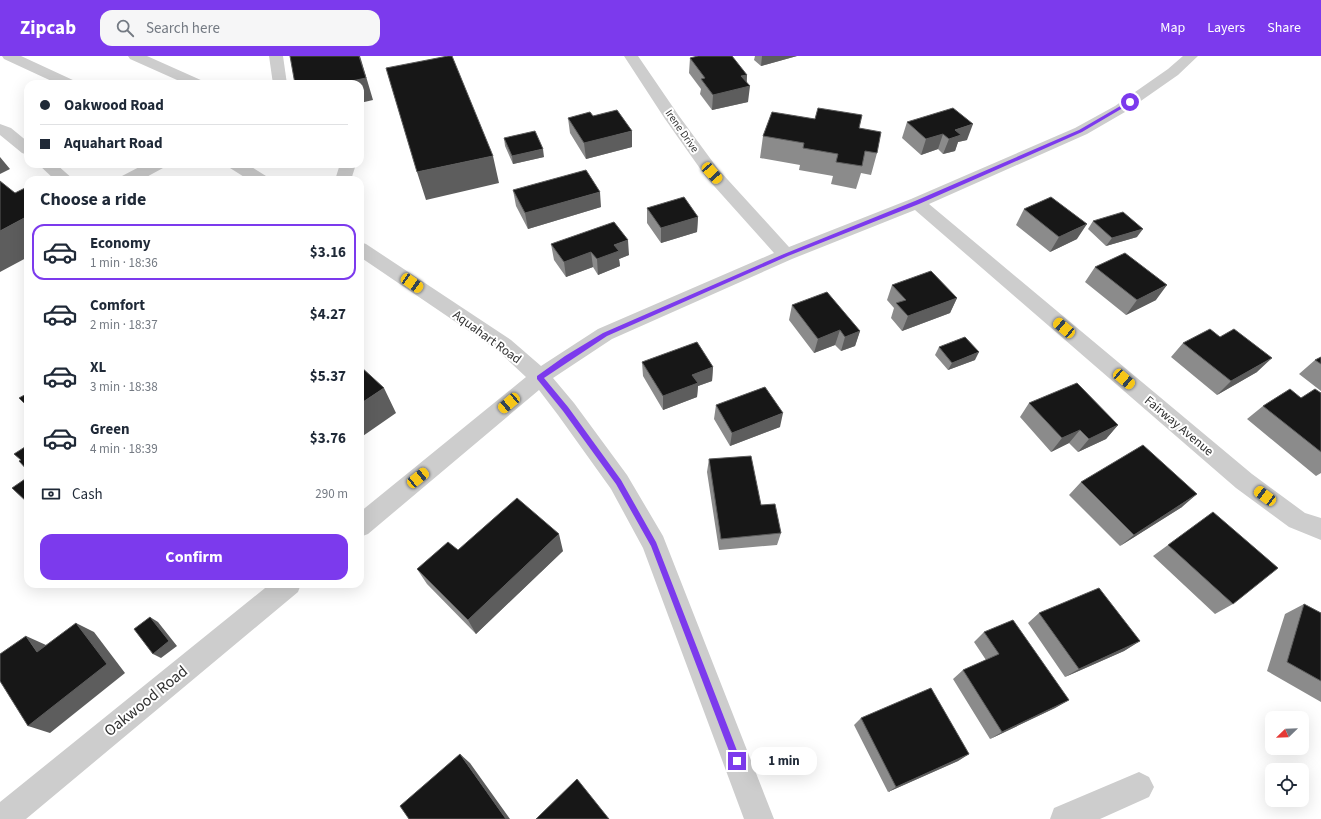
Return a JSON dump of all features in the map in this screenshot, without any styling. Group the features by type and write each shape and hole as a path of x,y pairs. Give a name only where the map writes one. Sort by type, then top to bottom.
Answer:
{"street":[{"path":"9,56 61,80"},
{"path":"135,56 189,80"},
{"path":"276,56 279,80"},
{"name":"Irene Drive","path":"631,56 672,119 712,173 786,255"},
{"path":"364,523 540,377 605,334 786,255 917,203 1081,131 1120,109 1173,72 1191,56"},
{"path":"0,129 5,131 24,147"},
{"path":"51,168 61,176"},
{"path":"135,176 150,168"},
{"path":"242,168 254,176"},
{"path":"256,176 263,168"},
{"name":"Fairway Avenue","path":"917,203 1244,481 1296,520 1321,529"},
{"name":"Aquahart Road","path":"364,251 504,345 540,377 566,409 619,482 654,544 759,819"},
{"name":"Oakwood Road","path":"3,819 284,588"},
{"path":"1065,819 1139,787"}],"building":[{"path":"290,56 359,56 366,78 356,80 294,80"},
{"path":"452,56 493,156 417,172 386,68"},
{"path":"698,56 732,56 747,75 741,76 750,86 713,95 701,79 705,78 690,58"},
{"path":"818,108 862,115 859,128 881,132 877,153 865,151 862,166 836,162 838,154 803,148 804,143 763,136 772,112 815,119"},
{"path":"953,108 973,124 955,130 961,135 949,139 943,134 926,139 907,122"},
{"path":"617,110 632,131 584,143 568,118 590,112 593,116"},
{"path":"535,131 543,149 512,156 504,138"},
{"path":"586,170 600,192 525,213 513,190"},
{"path":"0,181 15,193 24,188 24,218 0,231"},
{"path":"684,197 698,217 661,228 647,208"},
{"path":"1051,197 1087,224 1059,237 1024,209"},
{"path":"1123,212 1143,229 1112,238 1093,221"},
{"path":"614,222 628,240 614,245 619,251 597,259 591,252 564,262 551,244"},
{"path":"1125,253 1167,285 1137,300 1095,267"},
{"path":"931,271 957,298 908,316 896,303 906,300 892,285"},
{"path":"827,292 860,331 845,337 840,330 818,339 792,305"},
{"path":"1210,329 1220,337 1234,329 1272,358 1231,381 1183,343"},
{"path":"965,337 979,352 952,363 939,347"},
{"path":"697,342 713,367 692,375 698,383 663,396 642,362"},
{"path":"1321,357 1321,364 1315,360"},
{"path":"364,370 384,388 364,401"},
{"path":"1077,383 1118,425 1089,439 1080,430 1062,438 1029,403"},
{"path":"765,387 783,413 732,433 716,405"},
{"path":"1290,389 1301,398 1315,389 1321,393 1321,452 1263,406"},
{"path":"24,395 24,403 19,398"},
{"path":"1143,445 1197,494 1134,535 1081,482"},
{"path":"24,448 24,467 19,461 21,460 14,454"},
{"path":"751,456 761,505 775,504 781,533 721,539 709,459"},
{"path":"24,480 24,499 12,488"},
{"path":"517,498 559,534 468,620 417,569 448,542 458,550"},
{"path":"1213,512 1278,568 1233,604 1168,545"},
{"path":"1099,588 1140,641 1079,669 1039,613"},
{"path":"1304,604 1321,613 1321,681 1287,662"},
{"path":"150,617 169,641 153,654 134,629"},
{"path":"1013,620 1069,700 1002,732 963,670 999,654 984,632"},
{"path":"76,623 107,664 28,726 0,681 0,654 26,636 37,652"},
{"path":"931,688 969,754 896,787 861,718"},
{"path":"460,754 506,819 409,819 400,806"},
{"path":"577,779 609,819 536,819"}],"route":[{"path":"737,761 654,544 619,482 566,409 540,377 605,334 786,255 917,203 1081,131 1130,102"}]}
